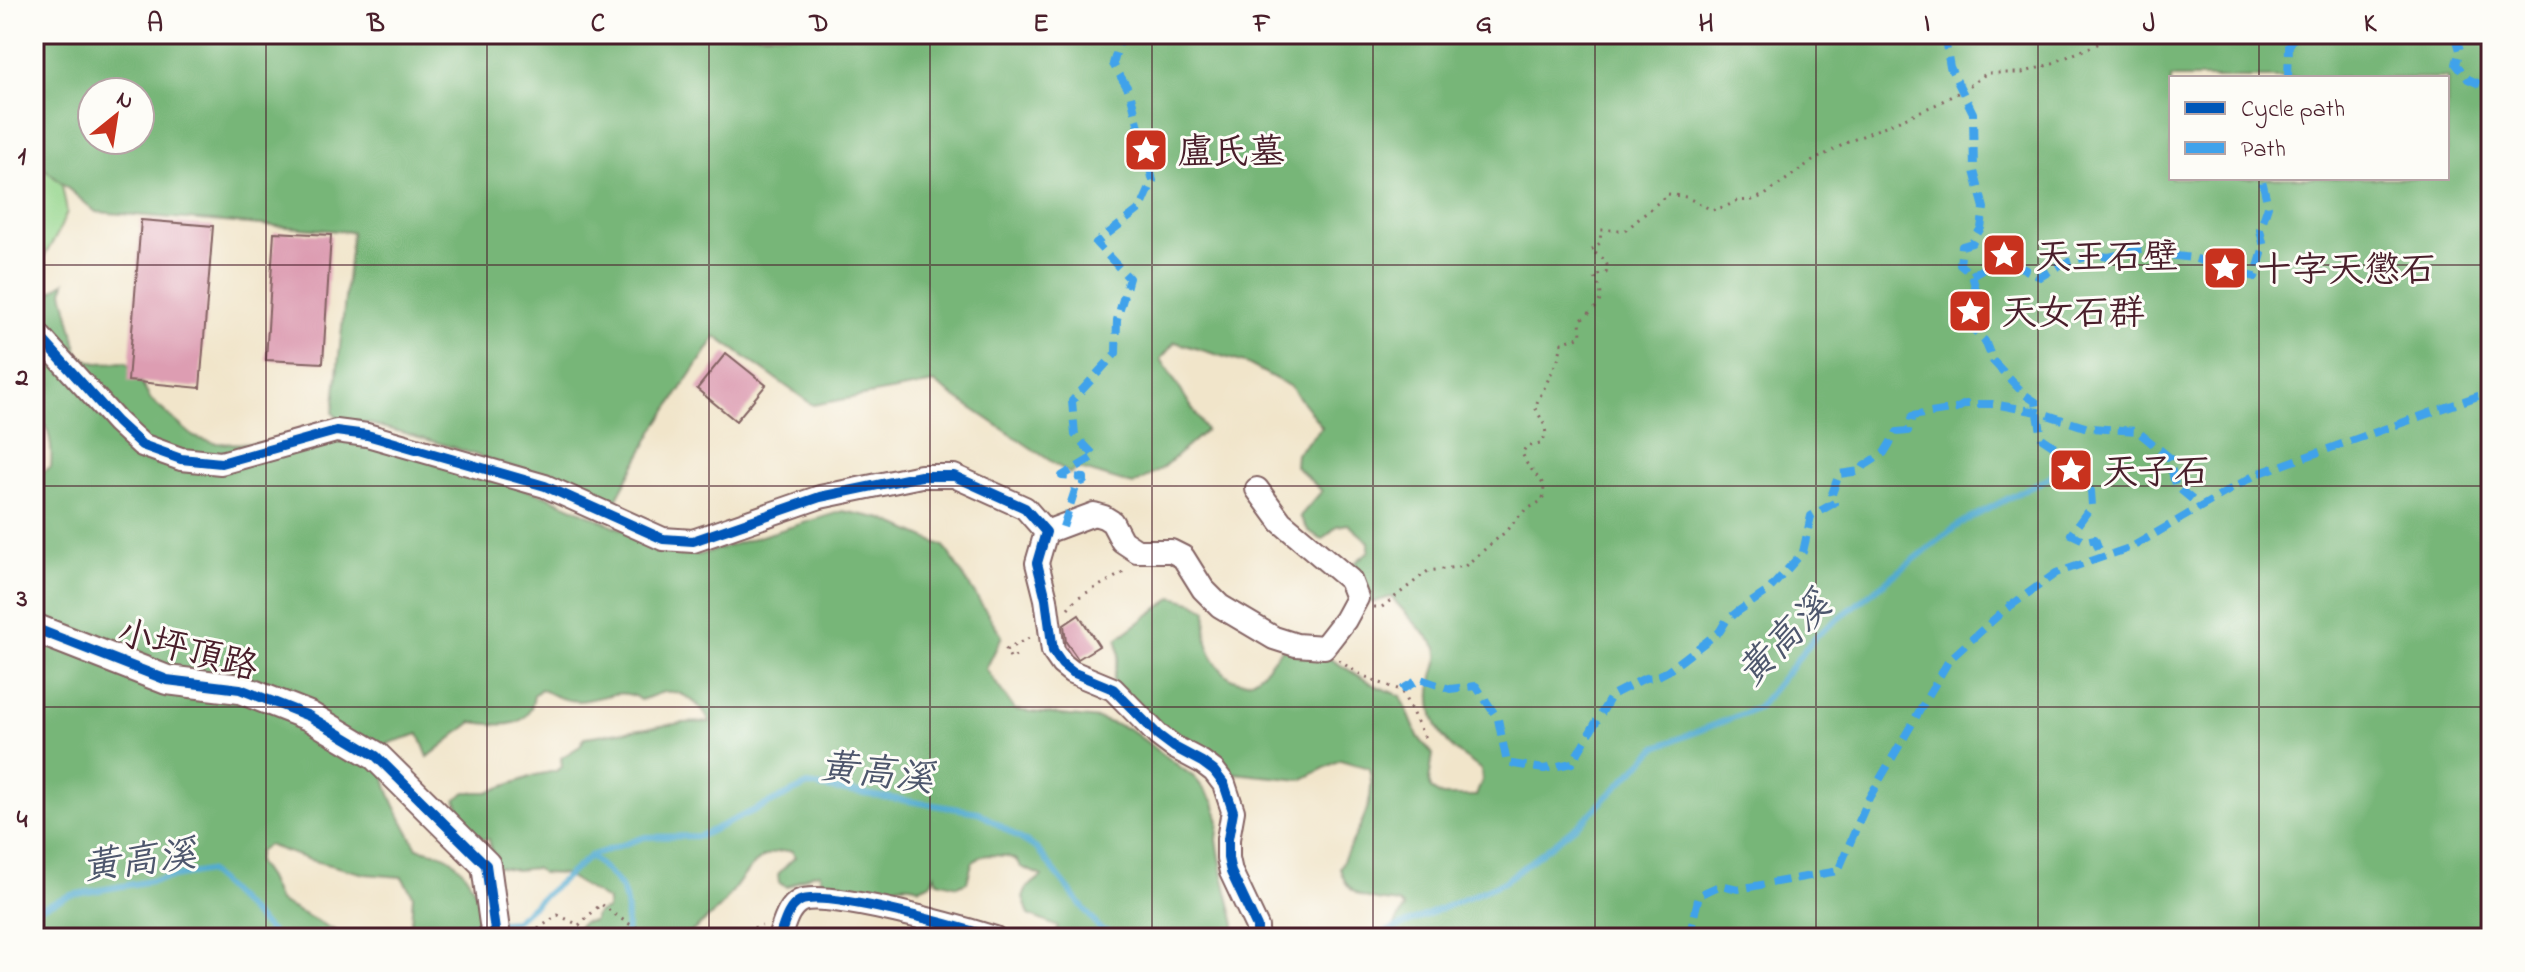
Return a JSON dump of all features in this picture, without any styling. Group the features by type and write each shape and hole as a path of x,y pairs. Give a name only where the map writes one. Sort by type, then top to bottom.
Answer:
{"street":[{"path":"34,330 117,422 142,445 181,459 221,463 336,431 367,435 545,486 663,539 693,541 820,497 921,476 954,476 1025,508 1046,532"},
{"path":"1046,532 1094,514 1112,522 1122,541 1137,551 1171,551 1183,557 1203,589 1220,606 1274,638 1296,645 1324,647 1357,598 1350,580 1281,522 1257,489"},
{"path":"1046,532 1037,563 1046,599 1053,651 1072,672 1113,689 1158,735 1202,762 1224,784 1233,811 1228,858 1231,872 1257,927 1257,938"},
{"name":"小坪頂路","path":"34,628 167,680 240,689 309,716 376,756 486,865 496,938"},
{"path":"780,934 791,908 801,901 822,897 936,930 995,938"}],"path":[{"path":"1357,598 1369,606 1382,607 1428,571 1465,566 1504,533 1524,511 1543,500 1544,485 1522,453 1526,447 1540,444 1546,435 1535,407 1559,357 1562,343 1581,336 1580,320 1597,307 1601,287 1594,276 1606,273 1608,267 1605,260 1591,250 1600,243 1601,230 1626,230 1668,194 1686,197 1712,210 1737,201 1752,200 1778,187 1809,163 1848,142 1935,105 1987,73 2022,73 2121,34"},
{"path":"1089,592 1133,568 1154,552"},
{"path":"1016,656 1011,659 1006,650 1049,630"},
{"path":"1324,647 1348,667 1401,690 1426,740"},
{"path":"525,938 558,915 580,926 601,904 636,927 667,935 711,936 778,923 780,934"}],"green space":[{"path":"34,34 2491,34 2491,938 1388,938 1404,908 1399,903 1370,899 1355,892 1344,879 1340,868 1368,807 1371,795 1369,768 1340,760 1301,780 1234,773 1188,749 1113,681 1119,654 1117,639 1173,597 1195,603 1207,610 1209,649 1228,676 1243,681 1256,678 1282,649 1327,657 1374,685 1401,696 1418,737 1433,754 1429,781 1431,789 1442,796 1476,796 1482,780 1481,770 1448,743 1434,717 1431,697 1438,657 1436,646 1391,597 1372,603 1363,598 1350,567 1369,551 1369,542 1348,524 1337,526 1322,540 1308,530 1300,516 1322,491 1295,466 1296,454 1322,427 1291,387 1248,364 1175,342 1161,359 1206,430 1164,467 1133,485 1077,468 1070,474 934,383 813,405 716,337 654,430 612,507 465,451 377,426 338,419 333,413 352,232 96,212 34,160"},
{"path":"34,133 58,164 67,212 34,274"},
{"path":"65,282 63,292 79,356 96,363 126,362 151,400 194,437 215,443 260,444 336,438 394,451 544,495 667,549 699,555 843,511 883,519 944,546 1002,636 986,669 1015,710 1099,719 1129,729 1195,778 1214,802 1219,822 1217,840 1235,924 1235,938 1054,938 1058,927 1029,915 1023,897 1027,888 1042,876 1021,867 1016,860 1007,856 981,856 972,863 967,882 958,886 937,881 935,874 931,883 920,888 905,885 857,895 827,892 820,873 811,874 787,887 779,883 778,874 795,857 792,851 779,851 768,854 751,867 720,908 685,938 578,938 576,929 583,922 593,921 597,913 607,909 608,901 564,874 542,873 535,868 516,870 494,866 489,839 470,839 450,822 457,816 459,807 456,799 466,792 488,792 556,771 562,767 561,758 580,746 585,737 710,722 692,700 678,693 664,692 640,700 618,694 578,701 559,698 541,689 534,695 527,715 520,721 503,725 472,722 428,757 419,734 389,743 385,756 386,783 417,848 448,857 464,872 494,938 410,938 413,895 402,877 365,874 267,845 259,852 257,862 278,901 349,938 157,938 144,933 131,938 34,938 34,517 44,504 39,483 41,473 51,467 51,456 45,425 34,422 34,312 49,294"}],"building":[{"path":"141,220 213,226 200,388 128,381"},
{"path":"274,232 331,235 323,363 266,360"},
{"path":"726,353 766,385 736,421 697,389"},
{"path":"1079,615 1099,646 1078,659 1066,642 1064,625"}],"waterway":[{"name":"黃高溪","path":"1372,938 1504,882 1584,820 1657,747 1758,708 1816,636 1961,523 2069,467"},
{"name":"黃高溪","path":"501,922 515,921 590,856 645,837 700,836 808,785 978,812 1037,849 1100,929 1125,938"},
{"path":"590,856 611,875 622,891 627,909 626,938"},
{"name":"黃高溪","path":"34,910 71,895 208,871 277,938"},
{"name":"黃高溪","path":"370,938 485,924"}],"marked path":[{"path":"1063,527 1077,484 1084,478 1062,476 1095,456 1075,435 1072,401 1116,353 1117,320 1129,278 1096,243 1141,208 1153,181 1130,92 1113,64 1122,34"},
{"path":"1944,34 1950,67 1973,113 1974,171 1984,208 1981,228 1972,243 1962,246 1960,265 1972,275 1976,290 1967,302 1975,331 1985,341 1993,361 2024,394 2036,402 2042,438 2060,450 2069,467 2091,491 2092,505 2071,534 2086,541 2095,539 2102,557"},
{"path":"2288,76 2289,46 2296,34"},
{"path":"2455,34 2460,50 2456,64 2468,79 2491,93"},
{"path":"1972,275 2002,258 2040,277 2062,264 2093,255 2109,257 2141,249 2193,258 2255,277 2264,247 2260,230 2268,206 2262,180"},
{"path":"1689,938 1699,895 1721,885 1738,889 1838,871 1869,798 1949,660 2002,612 2056,573 2132,547 2257,474 2478,396 2491,395"},
{"path":"1401,690 1420,679 1450,689 1476,686 1498,719 1507,763 1544,769 1572,763 1612,695 1645,678 1668,671 1720,631 1737,612 1768,591 1803,552 1811,516 1834,503 1832,494 1839,474 1861,471 1884,453 1897,432 1908,431 1912,416 1956,409 1965,404 1993,404 2038,412 2088,428 2137,431 2169,457 2175,485 2201,507"}],"cycle path":[{"path":"34,330 117,422 142,445 181,459 221,463 336,431 367,435 545,486 663,539 693,541 820,497 921,476 954,476 1025,508 1046,532 1037,563 1046,599 1053,651 1062,664 1072,672 1113,689 1158,735 1202,762 1224,784 1233,811 1228,858 1231,872 1257,927 1257,938"},
{"path":"34,628 167,680 240,689 309,716 376,756 486,865 496,938"},
{"path":"779,938 792,908 800,901 815,899 895,911 995,938"}],"place":[{"name":"盧氏墓","path":"1146,150"},
{"name":"天王石壁","path":"2004,255"},
{"name":"十字天懲石","path":"2225,268"},
{"name":"天女石群","path":"1970,311"},
{"name":"天子石","path":"2071,470"}]}
